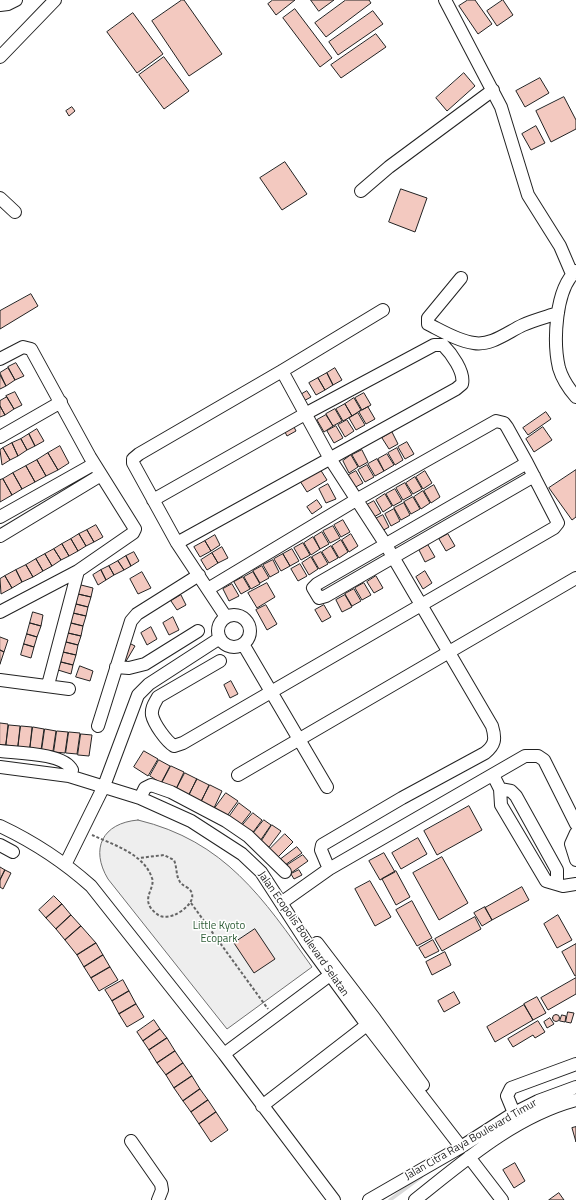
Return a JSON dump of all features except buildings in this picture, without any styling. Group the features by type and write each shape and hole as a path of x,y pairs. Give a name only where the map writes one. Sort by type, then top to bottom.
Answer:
{"street":[{"path":"0,5 8,4 16,0"},
{"path":"0,57 55,0"},
{"path":"445,0 493,90 508,128 528,195 560,246 574,272 562,293 558,313 556,353 562,376 576,397"},
{"path":"361,191 388,167 493,90"},
{"path":"0,198 15,212"},
{"path":"461,278 427,321 428,324 466,341 482,343 496,339 524,324 558,313"},
{"path":"226,617 177,543 133,463 135,456 282,371 383,310"},
{"path":"153,500 305,414 434,346 439,344 447,349 462,374 462,384 456,389 329,457 177,543"},
{"path":"0,360 23,347 31,349 94,464 135,532 78,571 0,612"},
{"path":"282,371 329,457 386,545 492,726 495,738 492,747 402,798 322,846 321,850 329,869"},
{"path":"0,437 61,402"},
{"path":"208,589 356,500 496,421 504,423 507,427 527,462 558,523 557,526 421,606 183,743 174,746 166,742 152,716 153,706 158,697 220,661"},
{"path":"527,462 314,586 318,597 320,598 326,596 534,476"},
{"path":"0,517 94,464"},
{"path":"0,536 101,475"},
{"path":"48,685 78,571"},
{"path":"98,726 128,626 134,617 199,575"},
{"path":"238,775 576,578"},
{"path":"231,615 242,617 249,625 250,636 243,644 233,647 223,642 220,638 219,626 226,617 231,615"},
{"path":"116,667 129,668 145,664 198,632"},
{"path":"66,864 104,786 138,695 149,684 220,638"},
{"path":"243,644 327,787"},
{"path":"0,680 48,685 69,689"},
{"path":"0,751 53,757 65,761 72,770 69,776"},
{"path":"281,903 329,869 525,756 538,756 544,760 576,824"},
{"name":"Jalan Ecopolis Boulevard Selatan","path":"0,767 69,776 140,798 191,821 242,854 261,872 292,917 328,976 368,1024 461,1147"},
{"path":"493,775 500,789 500,805 546,881 563,886 576,884"},
{"path":"140,798 145,788 152,785 170,792 226,821 248,836 285,872"},
{"path":"500,789 511,791 516,796 557,870 557,884"},
{"path":"0,826 24,837 66,864 92,886 224,1054 334,1200"},
{"path":"576,833 571,844 576,860"},
{"path":"0,845 13,852"},
{"path":"262,1106 368,1024 300,921 292,917"},
{"path":"224,1054 328,976"},
{"path":"514,1113 507,1096 511,1088 576,1064"},
{"name":"Jalan Citra Raya Boulevard Timur","path":"369,1200 461,1147 514,1113 538,1101 576,1087"},
{"name":"Jalan Citra Raya Boulevard Timur","path":"415,1200 469,1157 520,1125 576,1100"},
{"path":"131,1141 162,1184 162,1190 158,1200"},
{"path":"469,1157 502,1200"}],"path":[{"path":"82,830 139,858 152,878 153,883 148,894 148,902 158,915 164,917 173,915 190,903 192,898 190,891 179,882 174,860 164,855 139,858"},
{"path":"190,903 273,1017"}],"green space":[{"name":"Little Kyoto Ecopark","path":"138,820 168,830 195,842 218,858 239,876 258,896 312,967 227,1029 108,879 103,868 100,858 100,848 103,839 108,832 116,826 126,822"}],"waterway":[{"path":"390,1200 421,1177"}]}
